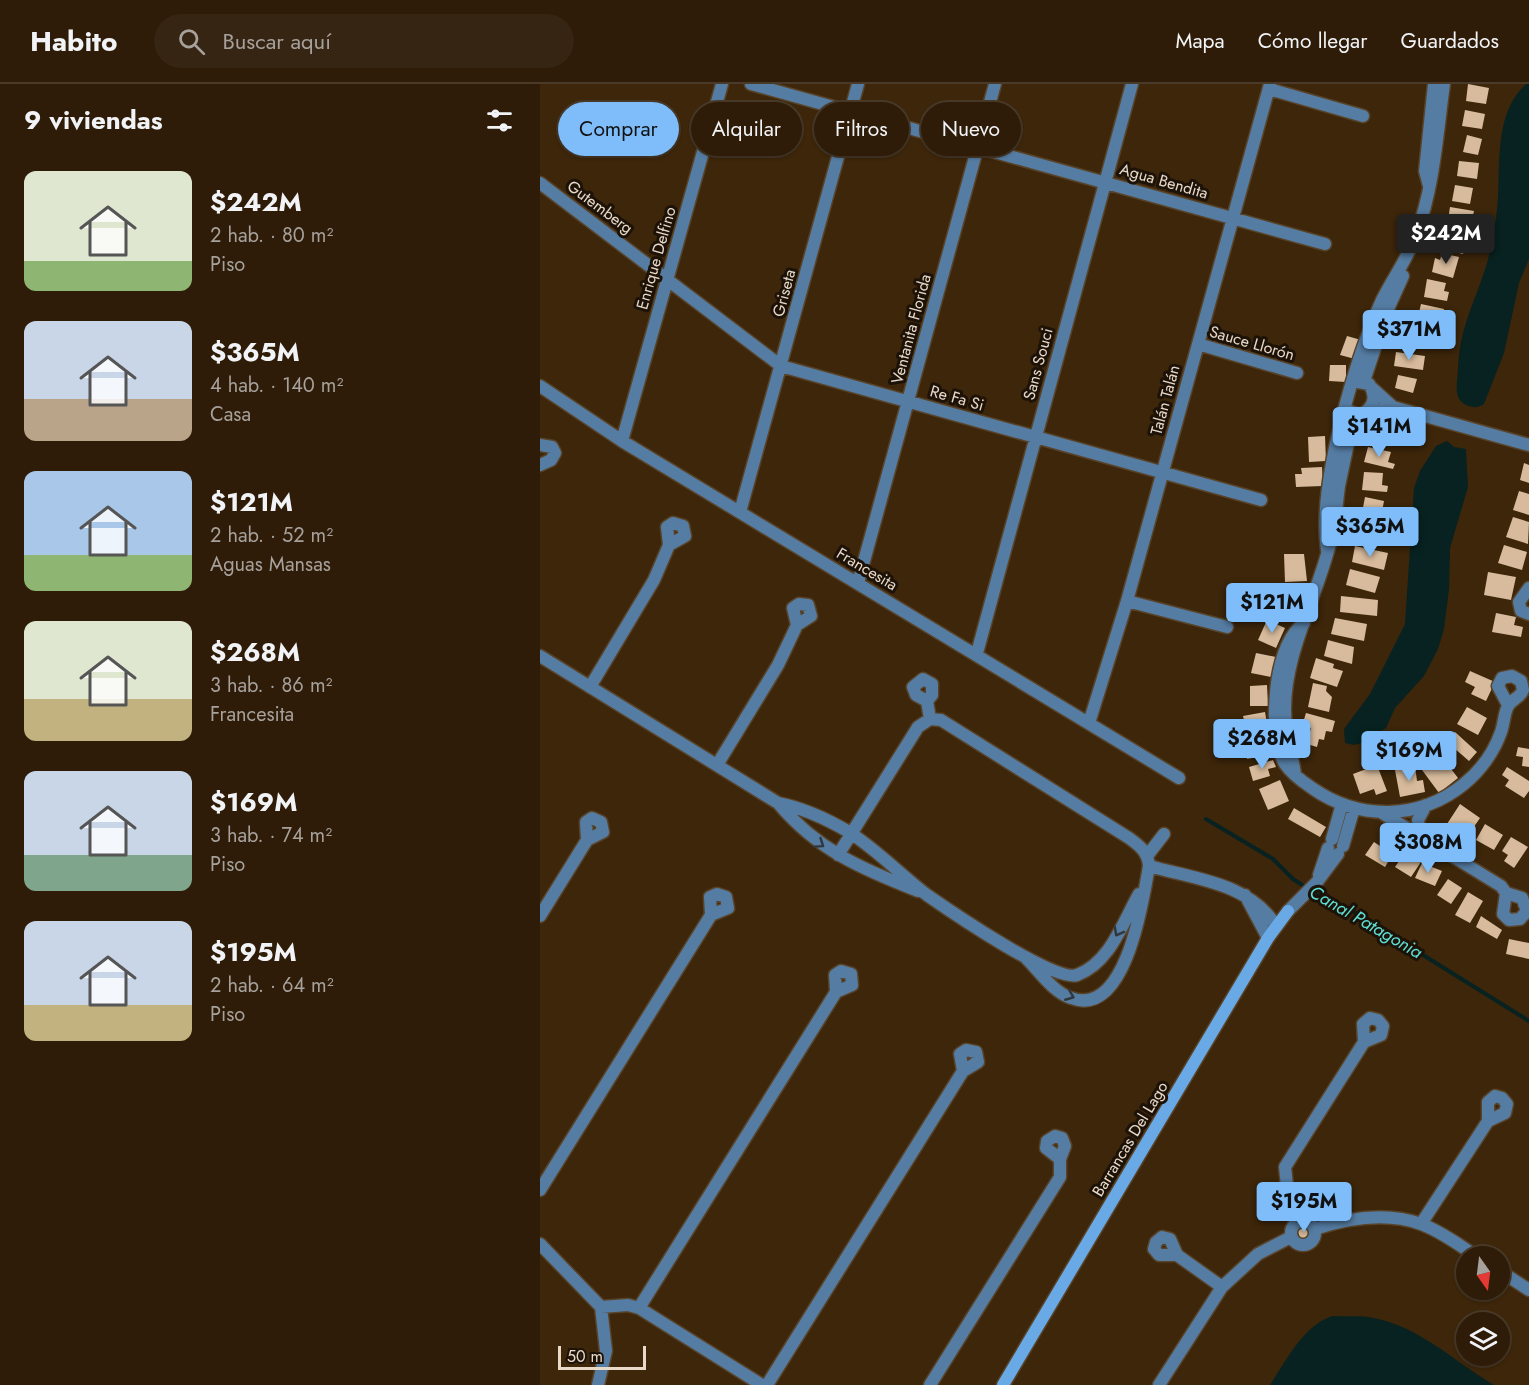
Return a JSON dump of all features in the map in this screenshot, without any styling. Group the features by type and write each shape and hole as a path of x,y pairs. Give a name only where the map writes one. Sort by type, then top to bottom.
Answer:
{"street":[{"name":"Enrique Delfino","path":"622,441 722,84"},
{"name":"Agua Bendita","path":"752,84 816,102"},
{"name":"Griseta","path":"854,102 858,84"},
{"name":"Ventanita Florida","path":"990,102 995,84"},
{"name":"Sans Souci","path":"977,653 1132,84"},
{"path":"1429,186 1425,171 1434,84"},
{"path":"1328,550 1324,532 1345,405 1363,384 1382,301 1417,235 1435,168 1444,84"},
{"path":"1269,86 1363,116"},
{"name":"Talán Talán","path":"1089,723 1127,601 1269,86"},
{"name":"Griseta","path":"740,512 839,156"},
{"name":"Ventanita Florida","path":"858,583 975,156"},
{"name":"Agua Bendita","path":"1017,156 1325,244"},
{"name":"Gutemberg","path":"540,183 668,279"},
{"name":"Re Fa Si","path":"668,279 781,366 1262,500"},
{"name":"Sauce Llorón","path":"1198,344 1297,373"},
{"path":"1363,384 1393,407 1529,445"},
{"path":"1363,384 1373,402 1360,414 1339,488 1333,532 1318,588 1304,622 1288,676 1285,696 1286,732 1296,775 1320,793 1348,806 1382,813 1501,886 1506,892"},
{"name":"Francesita","path":"540,386 622,441 977,653 1179,778"},
{"path":"1345,405 1360,414 1393,407"},
{"path":"540,445 552,447 555,453 551,460 540,465"},
{"path":"590,687 646,594 669,545"},
{"path":"1529,588 1519,602 1521,611 1529,614"},
{"path":"1127,601 1227,627"},
{"path":"717,765 778,665 797,625"},
{"path":"540,656 778,803 807,835 838,855 879,876 928,895"},
{"path":"927,701 930,719"},
{"path":"1382,813 1426,805 1445,797 1476,772 1500,734 1508,705"},
{"path":"838,855 918,727 930,719 941,720 1129,838 1148,861 1245,895 1266,910 1276,926"},
{"path":"778,803 796,806 850,833 928,895 1026,958 1064,976 1074,976 1087,970 1102,958 1146,880"},
{"path":"1420,836 1418,820 1426,805"},
{"name":"Barrancas Del Lago","path":"1003,1385 1268,938 1291,908 1317,882 1335,847 1348,806"},
{"path":"1026,958 1058,990 1071,998 1083,1000 1105,992 1115,982 1129,950 1146,880 1148,861 1164,834"},
{"path":"540,916 586,840"},
{"path":"1245,895 1268,938"},
{"path":"540,1190 711,915"},
{"path":"639,1308 836,992"},
{"path":"1299,1221 1287,1186 1285,1167 1364,1042"},
{"path":"601,1308 628,1305 639,1308 759,1384 963,1071"},
{"path":"1421,1224 1488,1120"},
{"path":"930,1385 1060,1177 1060,1159"},
{"path":"1315,1229 1340,1221 1372,1217 1421,1224 1459,1246"},
{"path":"1299,1221 1307,1221 1315,1229 1315,1238 1309,1244 1301,1245 1291,1237 1293,1226 1299,1221"},
{"path":"1159,1385 1222,1287 1258,1254 1291,1237"},
{"path":"543,1252 601,1308 606,1351 598,1385"},
{"path":"1177,1255 1222,1287"},
{"path":"1510,1278 1529,1290"}],"water":[{"path":"1526,84 1529,84 1529,259 1519,283 1504,353 1484,404 1473,407 1462,402 1457,394 1459,353 1465,326 1491,247 1498,202 1500,148 1507,113"},
{"path":"1447,441 1454,447 1466,449 1468,487 1450,548 1449,589 1444,629 1438,649 1424,676 1395,708 1386,728 1361,743 1354,745 1345,743 1344,729 1370,694 1405,624 1414,488 1420,471 1436,446"},
{"path":"1332,1316 1358,1316 1390,1322 1436,1346 1456,1360 1456,1366 1465,1366 1494,1385 1270,1385 1304,1336"}],"building":[{"path":"1468,84 1489,88 1486,104 1466,101"},
{"path":"1465,110 1485,114 1482,129 1462,126"},
{"path":"1467,135 1482,139 1478,155 1463,152"},
{"path":"1459,161 1479,163 1477,179 1457,176"},
{"path":"1455,185 1473,188 1470,204 1452,201"},
{"path":"1450,207 1474,211 1471,224 1448,220"},
{"path":"1447,233 1467,239 1463,254 1443,249"},
{"path":"1442,253 1459,257 1453,278 1432,272 1435,258 1440,260"},
{"path":"1427,279 1446,283 1444,291 1449,292 1447,301 1424,297"},
{"path":"1421,304 1444,309 1441,325 1417,321"},
{"path":"1406,325 1434,332 1433,338 1425,336 1422,347 1402,342"},
{"path":"1347,336 1361,340 1355,359 1340,355"},
{"path":"1396,352 1425,356 1423,370 1394,366"},
{"path":"1330,365 1346,365 1346,382 1329,381"},
{"path":"1398,375 1417,379 1413,393 1395,388"},
{"path":"1386,426 1409,430 1406,445 1372,439 1374,430 1384,432"},
{"path":"1325,436 1326,461 1309,462 1308,437"},
{"path":"1368,447 1391,452 1388,462 1395,464 1393,469 1364,462"},
{"path":"1524,463 1529,465 1529,483 1520,480"},
{"path":"1322,467 1323,486 1296,487 1295,474 1302,474 1301,468"},
{"path":"1364,472 1383,473 1382,485 1388,486 1387,492 1362,490"},
{"path":"1519,491 1529,494 1529,515 1513,510"},
{"path":"1365,497 1384,501 1381,517 1362,513"},
{"path":"1513,517 1529,522 1528,544 1506,537"},
{"path":"1360,521 1379,524 1375,542 1357,538"},
{"path":"1504,545 1527,552 1522,570 1498,563"},
{"path":"1355,546 1388,553 1384,570 1352,562"},
{"path":"1284,554 1304,554 1307,581 1285,582"},
{"path":"1350,569 1380,577 1375,593 1346,585"},
{"path":"1488,572 1516,577 1511,600 1484,595"},
{"path":"1279,588 1302,590 1299,613 1276,611"},
{"path":"1341,596 1378,600 1377,616 1340,612"},
{"path":"1496,613 1516,617 1514,625 1523,627 1521,637 1492,632"},
{"path":"1335,618 1367,624 1364,641 1331,634"},
{"path":"1267,620 1285,628 1276,648 1258,640"},
{"path":"1328,640 1354,647 1352,664 1324,656"},
{"path":"1256,653 1276,657 1271,677 1251,673"},
{"path":"1316,658 1334,664 1333,668 1343,671 1337,687 1310,678"},
{"path":"1470,671 1495,682 1486,701 1471,694 1475,687 1465,682"},
{"path":"1313,683 1327,686 1326,691 1332,697 1329,712 1308,707"},
{"path":"1267,685 1268,706 1250,706 1250,686"},
{"path":"1467,707 1487,718 1478,735 1457,724"},
{"path":"1265,712 1268,729 1247,733 1243,716"},
{"path":"1306,713 1335,721 1332,732 1326,731 1324,740 1319,739 1317,747 1307,744 1311,728 1302,726"},
{"path":"1455,732 1477,752 1469,761 1454,748 1448,755 1441,748"},
{"path":"1269,737 1273,754 1247,759 1244,743"},
{"path":"1518,747 1529,749 1529,767 1522,766 1523,757 1516,756"},
{"path":"1416,750 1429,767 1442,757 1458,778 1439,793 1411,755"},
{"path":"1273,760 1276,767 1268,769 1270,776 1253,781 1249,767"},
{"path":"1377,765 1387,791 1376,795 1374,789 1360,794 1353,774"},
{"path":"1415,766 1417,781 1423,780 1425,792 1400,797 1395,770"},
{"path":"1507,767 1529,781 1529,791 1524,798 1505,786 1509,780 1502,775"},
{"path":"1280,780 1289,801 1268,810 1259,789"},
{"path":"1460,804 1480,818 1467,837 1447,824"},
{"path":"1294,808 1326,827 1320,837 1288,819"},
{"path":"1485,824 1503,835 1494,850 1476,840"},
{"path":"1511,837 1528,847 1514,868 1504,861 1508,855 1502,851"},
{"path":"1384,841 1396,849 1385,867 1365,855 1374,842 1380,846"},
{"path":"1406,851 1421,862 1411,877 1395,867"},
{"path":"1422,863 1442,871 1435,886 1415,878"},
{"path":"1448,879 1462,888 1451,904 1437,895"},
{"path":"1468,892 1483,901 1470,923 1455,915"},
{"path":"1481,916 1502,930 1497,939 1476,927"},
{"path":"1509,939 1529,943 1529,959 1506,954"},
{"path":"1307,1227 1310,1237 1301,1240 1297,1230"}],"waterway":[{"name":"Canal Patagonia","path":"1206,819 1273,859 1293,879 1321,897 1354,912 1529,1021"}]}
